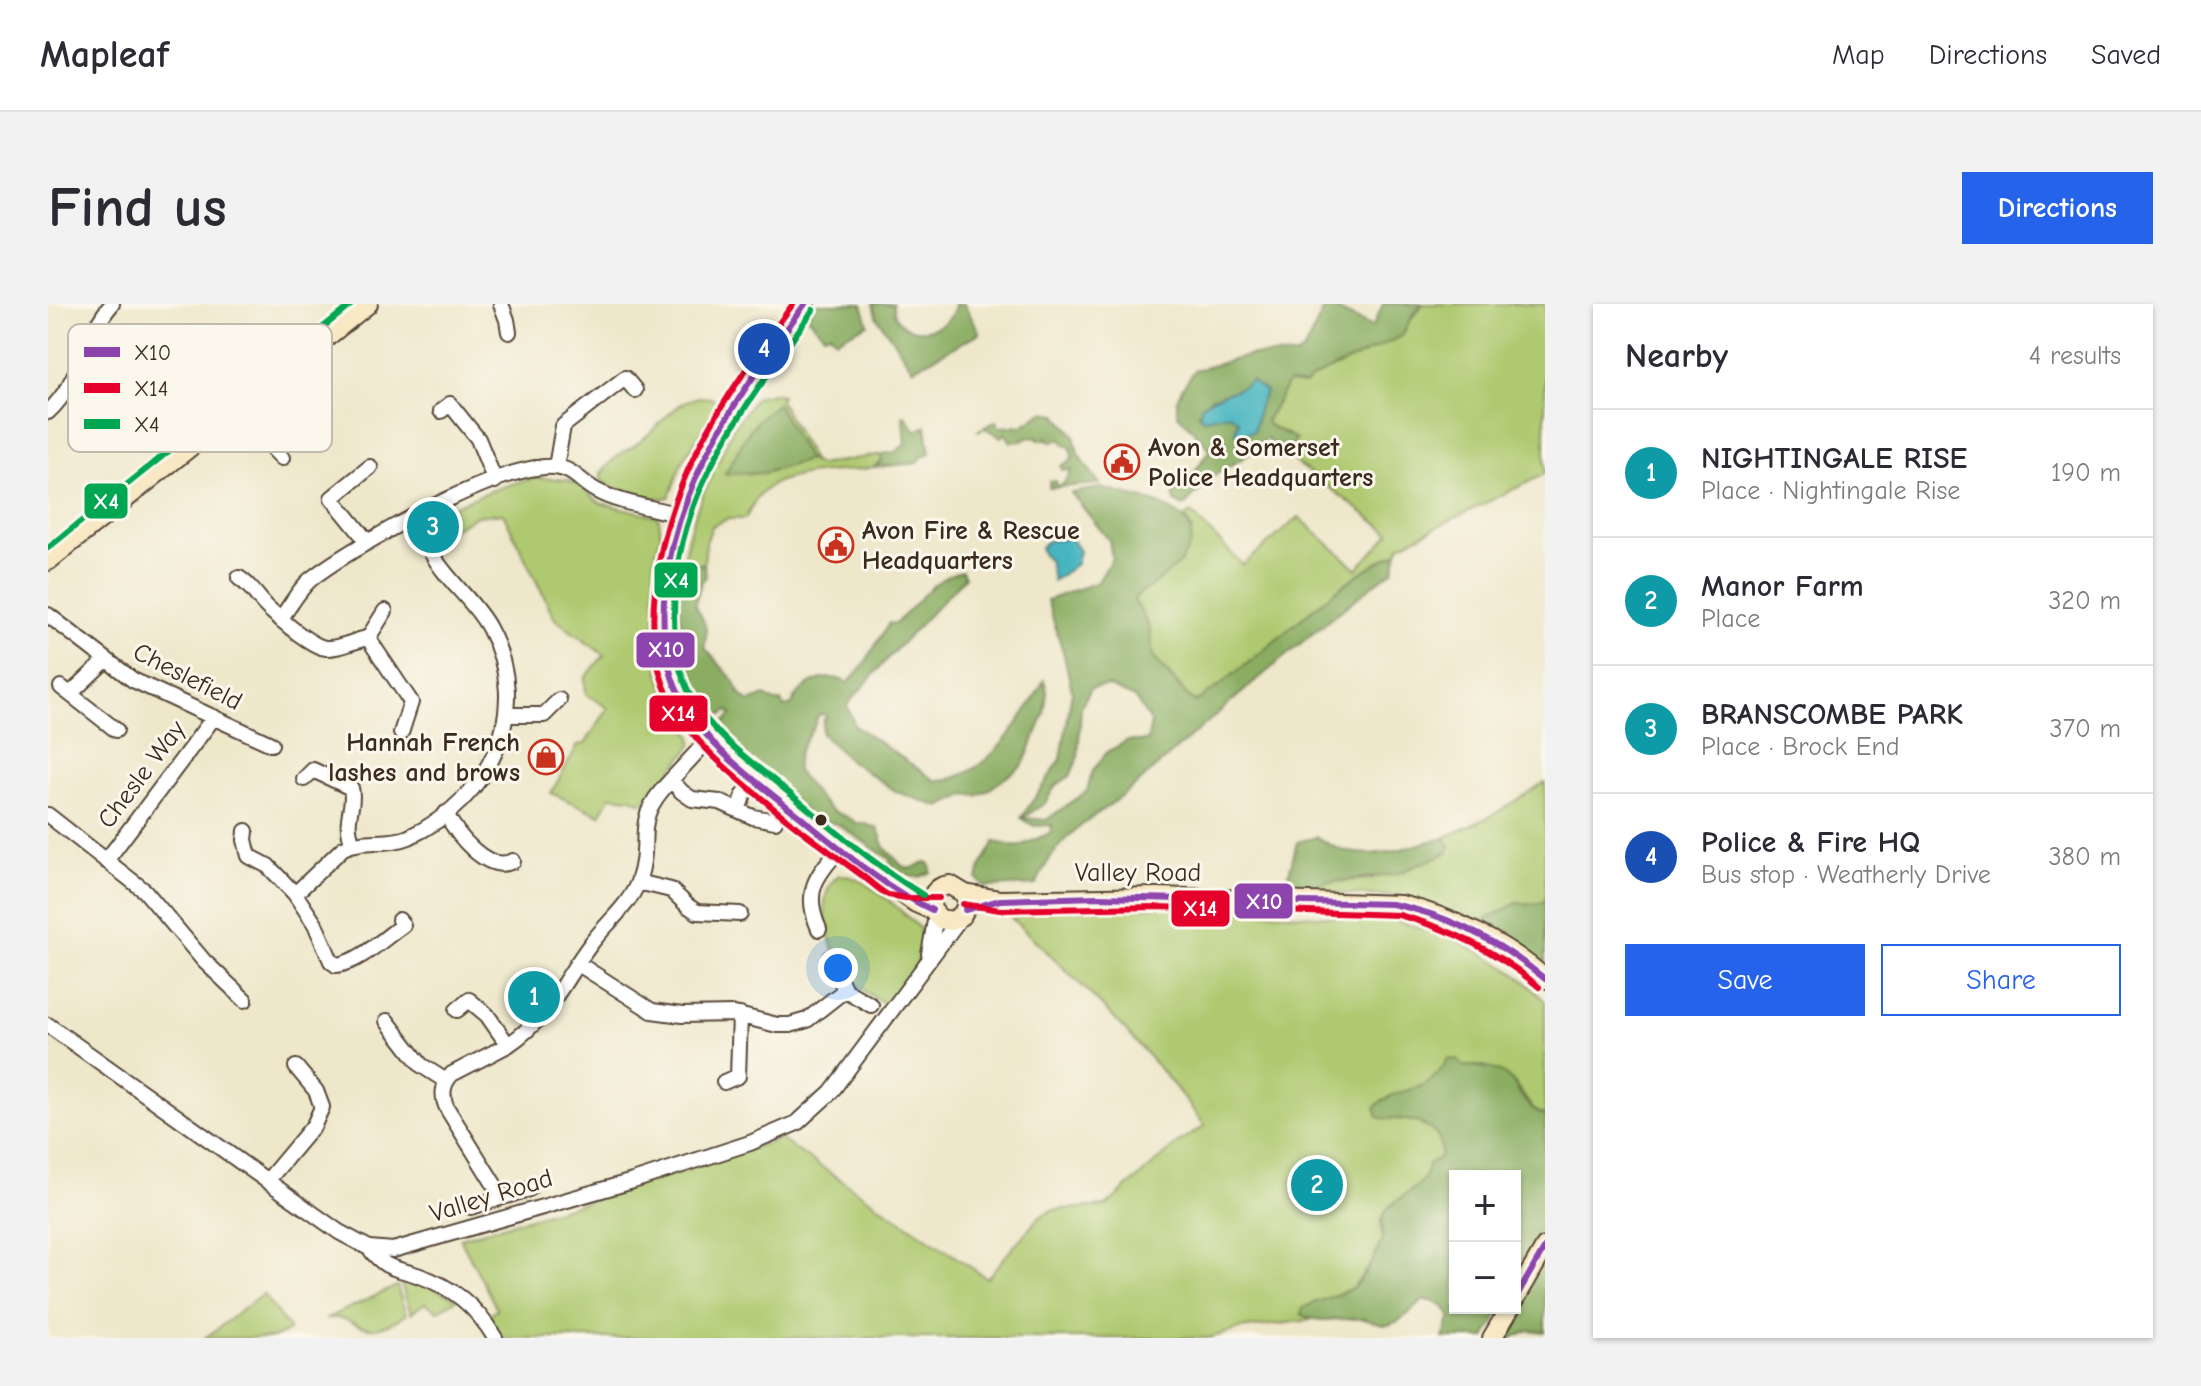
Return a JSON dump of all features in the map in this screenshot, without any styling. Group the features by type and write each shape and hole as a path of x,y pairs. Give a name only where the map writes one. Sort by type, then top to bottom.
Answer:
{"street":[{"path":"99,324 112,304"},
{"path":"332,333 368,304"},
{"path":"501,304 511,323"},
{"path":"805,304 717,430 692,478 679,515 664,588 664,647 680,698 709,739 840,849 916,903 934,912"},
{"path":"556,467 563,426 625,378 635,390"},
{"path":"48,412 68,386"},
{"path":"450,404 478,439 495,481"},
{"path":"48,561 185,452"},
{"path":"276,452 282,458"},
{"path":"367,541 327,502 370,467"},
{"path":"281,618 308,582 367,541 495,481 536,468 556,467 576,474 603,494 679,515"},
{"path":"295,894 336,854 353,844 404,839 446,813 482,778 498,745 506,715 504,666 495,641 477,610 436,560 413,517"},
{"path":"247,579 267,607 320,647 337,647 368,638 385,611"},
{"name":"Cheslefield","path":"48,615 147,687 271,744"},
{"path":"368,638 405,690 412,707 401,733"},
{"path":"106,660 65,691 116,730"},
{"path":"506,715 543,721 559,700"},
{"path":"412,707 428,707"},
{"name":"Chesle Way","path":"106,861 214,717"},
{"path":"502,1197 483,1151 444,1103 446,1081 462,1068 529,1031 544,1015 577,963 638,882 646,815 658,793 705,747 709,739"},
{"path":"309,771 353,790 347,822 353,844"},
{"path":"671,780 688,797 720,802 753,817 775,821"},
{"path":"738,810 744,794"},
{"path":"446,813 454,828 474,850 504,866"},
{"path":"48,815 149,895 205,963 242,990"},
{"path":"246,831 245,860 268,866 295,894 336,965 364,953 406,926"},
{"path":"811,922 814,884 840,849"},
{"path":"638,882 669,888 697,912 721,908 740,914"},
{"name":"Valley Road","path":"928,958 934,912 932,898 939,888 956,886 964,906"},
{"path":"895,887 939,888"},
{"name":"Valley Road","path":"934,912 940,919 952,921 964,906 1000,900 1157,897 1401,905 1463,927 1518,958 1545,979"},
{"name":"Valley Road","path":"369,1248 393,1250 420,1244 633,1181 777,1133 797,1123 831,1092 899,1002 964,906"},
{"path":"830,958 845,990 871,1005"},
{"path":"577,963 650,1016 740,1015 777,1025 810,1025 845,990"},
{"path":"457,1010 469,994 508,1045"},
{"path":"737,1080 740,1015"},
{"path":"387,1021 395,1044 446,1081"},
{"path":"48,1025 339,1232 369,1248 385,1266 419,1276 461,1296 479,1313 495,1338"},
{"path":"268,1180 328,1105 296,1067"},
{"path":"471,1207 529,1189"},
{"path":"1521,1289 1545,1247"},
{"path":"1492,1338 1506,1314"}],"green space":[{"path":"814,304 862,304 868,324 836,340 830,333 824,335 808,317"},
{"path":"873,304 893,304 895,316 901,324 922,330 944,323 955,304 964,304 980,333 913,369 876,316"},
{"path":"1383,304 1423,304 1413,314 1402,336 1310,379 1305,385 1288,383 1266,421 1268,425 1296,439 1286,455 1267,439 1215,475 1185,505 1175,502 1173,494 1210,449 1177,413 1177,400 1182,388 1195,370 1251,355 1295,356 1304,350 1326,305 1373,327","holes":["1251,381 1266,392 1259,405 1256,424 1236,428 1238,420 1229,414 1206,419 1198,413 1210,398 1239,390"]},
{"path":"1423,304 1545,304 1545,474 1400,545 1397,553 1355,577 1214,690 1193,701 1153,657 1147,622 1133,602 1136,596 1181,562 1192,530 1185,517 1191,513 1243,565 1299,517 1357,569 1390,533 1286,455 1296,439 1266,422 1288,383 1310,379 1395,339"},
{"path":"773,393 782,395 780,401 812,459 807,459 778,405 737,453 725,474 764,473 808,460 819,465 881,455 882,461 869,468 808,474 775,483 760,495 745,519 727,519 712,526 704,563 685,570 688,536 713,476 712,468 719,460 732,430 756,397"},
{"path":"699,397 720,403 683,460 669,497 634,494 601,480 601,473 613,460 646,436 681,404"},
{"path":"777,404 808,460 764,473 725,474 752,427"},
{"path":"1043,412 1056,414 1074,435 1078,454 1100,484 1049,488 1050,481 1055,481 1058,487 1065,482 1071,470 1062,470 1061,466 1072,460 1071,447 1064,445 1061,439 1051,442 1046,437 1045,440 1038,440 1026,437 1011,442 1005,433 1001,437 985,428 977,431 996,421 999,427 1022,426"},
{"path":"905,415 916,431 926,426 930,453 918,463 876,467 882,461 881,456 877,455 895,452 906,444"},
{"path":"541,478 568,480 582,487 600,503 659,519 661,535 654,561 656,661 668,700 692,737 692,746 645,801 642,803 631,798 611,796 600,815 551,793 578,745 585,744 608,708 586,694 585,678 604,655 555,619 503,513 477,516 441,535 433,517 501,487"},
{"path":"1100,488 1151,501 1182,517 1190,529 1190,543 1181,561 1166,576 1136,596 1134,601 1150,630 1153,657 1195,702 1251,661 1334,592 1376,563 1397,553 1393,570 1232,701 1138,783 1067,837 1036,885 985,887 977,879 995,842 1018,847 1050,833 1052,825 1034,826 1021,818 1061,759 1072,691 1047,600 1098,582 1112,558 1109,540 1071,493","holes":["1107,686 1135,698 1151,723 1147,741 1127,741 1107,752 1092,772 1087,791 1046,820 1023,818 1045,803 1055,786 1070,776 1078,758 1081,707 1091,688"]},
{"path":"704,563 706,577 701,582 695,604 706,627 705,648 749,702 765,696 775,702 781,701 784,707 792,705 801,691 816,681 832,678 848,683 863,666 889,623 895,624 944,578 962,571 965,577 847,705 855,726 935,780 953,778 986,760 1014,729 1044,680 1047,692 1044,715 1023,765 987,791 977,796 967,794 940,807 897,792 849,760 822,734 823,720 827,717 818,715 798,755 797,771 830,809 856,823 878,829 885,848 903,867 910,869 926,862 930,864 931,872 919,877 907,876 897,871 888,858 837,824 818,824 719,729 732,714 728,711 722,715 716,714 710,702 692,685 693,672 676,641 681,626 678,604 682,572 684,568"},
{"path":"1545,782 1545,901 1537,904 1517,903 1476,925 1397,896 1298,892 1330,882 1371,879 1449,845 1444,838 1493,815"},
{"path":"1316,837 1341,850 1371,854 1444,838 1450,845 1447,853 1396,874 1330,882 1287,893 1286,885 1297,842"},
{"path":"839,875 849,876 871,887 920,929 922,940 918,961 887,1006 851,979 831,942 825,912 826,898 830,885"},
{"path":"1545,901 1545,964 1521,947 1476,925 1517,903 1537,904"},
{"path":"1164,906 1394,921 1442,936 1490,958 1522,979 1545,1001 1545,1116 1533,1109 1514,1082 1485,1066 1463,1066 1448,1059 1437,1078 1429,1084 1382,1100 1394,1119 1421,1124 1435,1134 1440,1141 1440,1158 1429,1164 1423,1182 1389,1207 1381,1222 1382,1238 1375,1258 1352,1288 1304,1308 1302,1314 1310,1320 1240,1329 1209,1338 502,1338 487,1316 497,1309 460,1238 569,1207 780,1139 987,1278 1039,1217 1052,1210 1106,1206 1178,1143 1205,1126 1161,1070 1113,1018 1011,918 1057,909"},
{"path":"1448,1059 1458,1060 1463,1066 1484,1067 1499,1072 1515,1085 1533,1109 1545,1116 1545,1235 1521,1276 1521,1170 1449,1170 1449,1314 1499,1314 1485,1338 1443,1338 1451,1317 1443,1307 1424,1300 1388,1325 1363,1319 1315,1319 1301,1314 1303,1308 1350,1289 1360,1280 1380,1243 1385,1212 1419,1185 1428,1164 1440,1157 1440,1141 1430,1129 1407,1120 1378,1117 1375,1107 1384,1099 1422,1086 1440,1072"},
{"path":"1545,1260 1545,1332 1529,1330 1512,1338 1498,1338 1512,1314 1521,1314 1521,1300"},
{"path":"420,1282 457,1299 438,1311 425,1303 411,1313 401,1284"},
{"path":"397,1286 406,1315 388,1324 369,1328 345,1319 325,1319"},
{"path":"263,1294 290,1330 273,1338 205,1338"}],"water":[{"path":"1251,381 1266,392 1259,405 1254,431 1239,436 1235,433 1239,421 1229,414 1205,419 1200,417 1201,406 1207,401"},
{"path":"1070,538 1079,551 1076,564 1053,581 1049,561 1040,548 1047,541"}],"transit line":[{"name":"X4","path":"327,324 352,304"},
{"name":"X14","path":"793,304 723,404 687,473 672,510 655,590 653,619 657,662 666,690 681,719 704,747 744,784 888,895 939,898"},
{"name":"X10","path":"805,304 736,404 698,473 683,510 665,589 663,619 668,664 685,706 732,762 858,863 932,910"},
{"name":"X4","path":"813,310 740,415 701,488 677,568 674,612 678,658 693,700 724,738 854,846 923,895"},
{"name":"X4","path":"48,548 168,452"},
{"name":"X10","path":"965,910 1000,900 1098,897 1392,904 1434,915 1473,932 1510,953 1545,979"},
{"name":"X14","path":"963,904 1000,910 1157,907 1399,915 1473,943 1539,987"},
{"name":"X10","path":"1521,1289 1545,1247"}],"place":[{"name":"Police & Fire HQ","path":"764,349"},
{"name":"Avon & Somerset Police Headquarters","path":"1122,462"},
{"name":"BRANSCOMBE PARK","path":"433,527"},
{"name":"Avon Fire & Rescue Headquarters","path":"836,545"},
{"name":"Hannah French lashes and brows","path":"546,757"},
{"name":"NIGHTINGALE RISE","path":"534,997"},
{"name":"Manor Farm","path":"1317,1185"}]}
